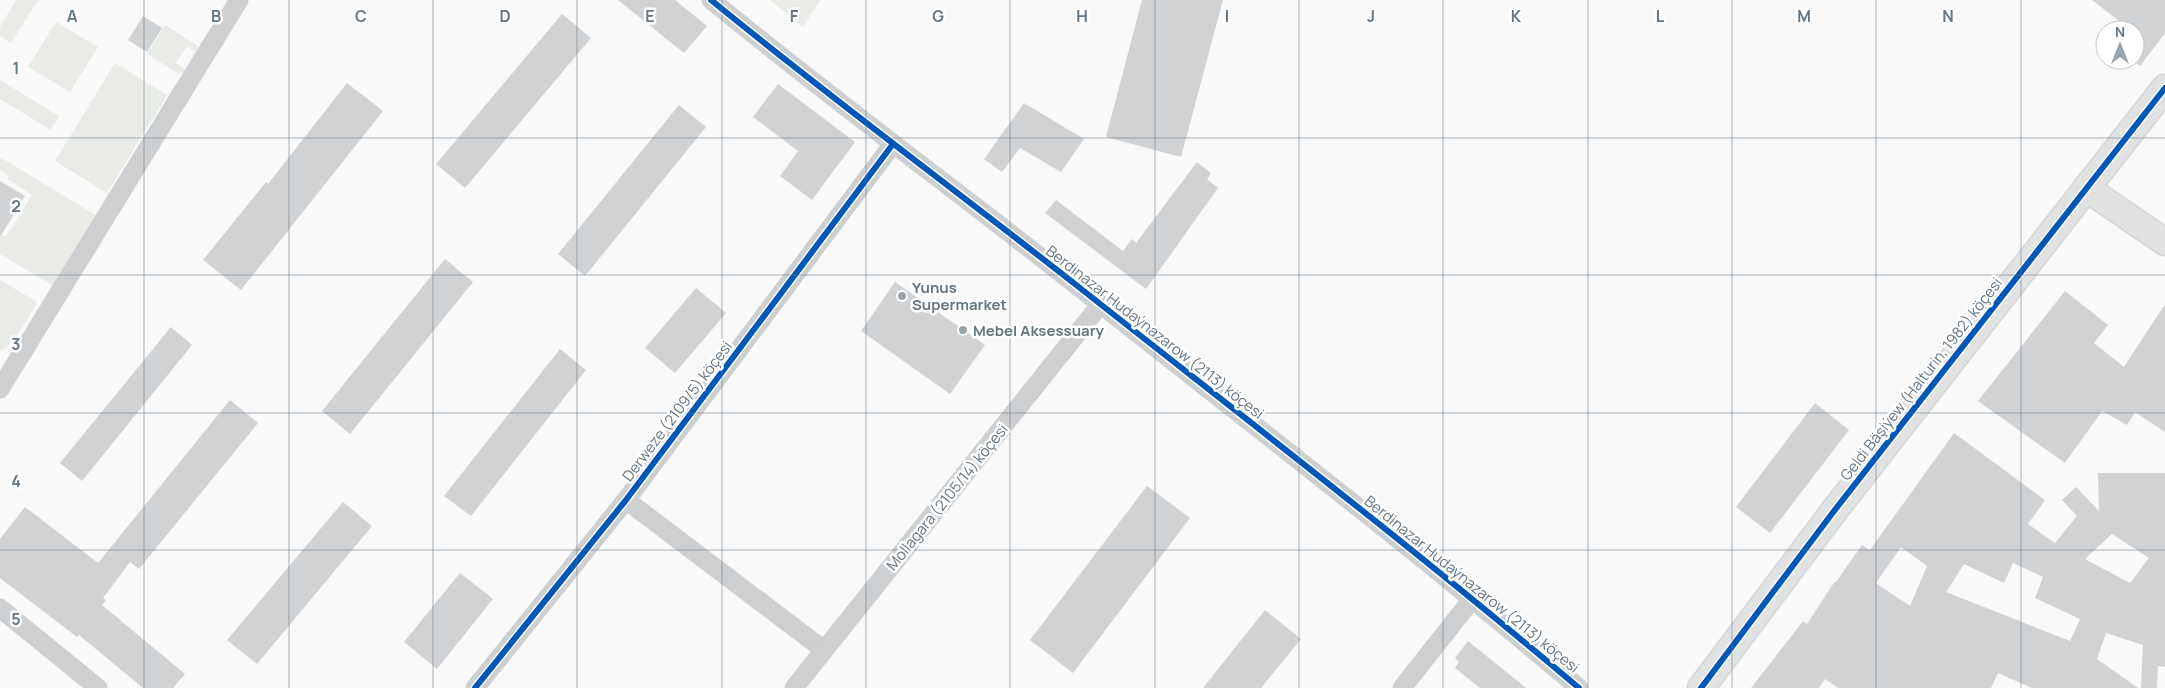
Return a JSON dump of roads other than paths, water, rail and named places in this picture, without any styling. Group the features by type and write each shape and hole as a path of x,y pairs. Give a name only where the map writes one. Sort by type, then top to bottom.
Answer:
{"street":[{"path":"0,389 239,0"},
{"name":"Berdinazar Hudaýnazarow (2113) köçesi","path":"711,0 1473,598 1579,688"},
{"name":"Geldi Bäşiýew (Halturin, 1982) köçesi","path":"1700,688 1834,510 2165,88"},
{"name":"Derweze (2109/5) köçesi","path":"475,688 626,500 893,144"},
{"path":"2086,188 2165,242"},
{"name":"Mollagara (2105/14) köçesi","path":"794,688 1100,305"},
{"path":"626,500 824,650"},
{"path":"1402,688 1473,598"},
{"path":"0,608 98,688"}],"place":[{"name":"Yunus Supermarket","path":"902,296"},
{"name":"Mebel Aksessuary","path":"963,330"}]}
